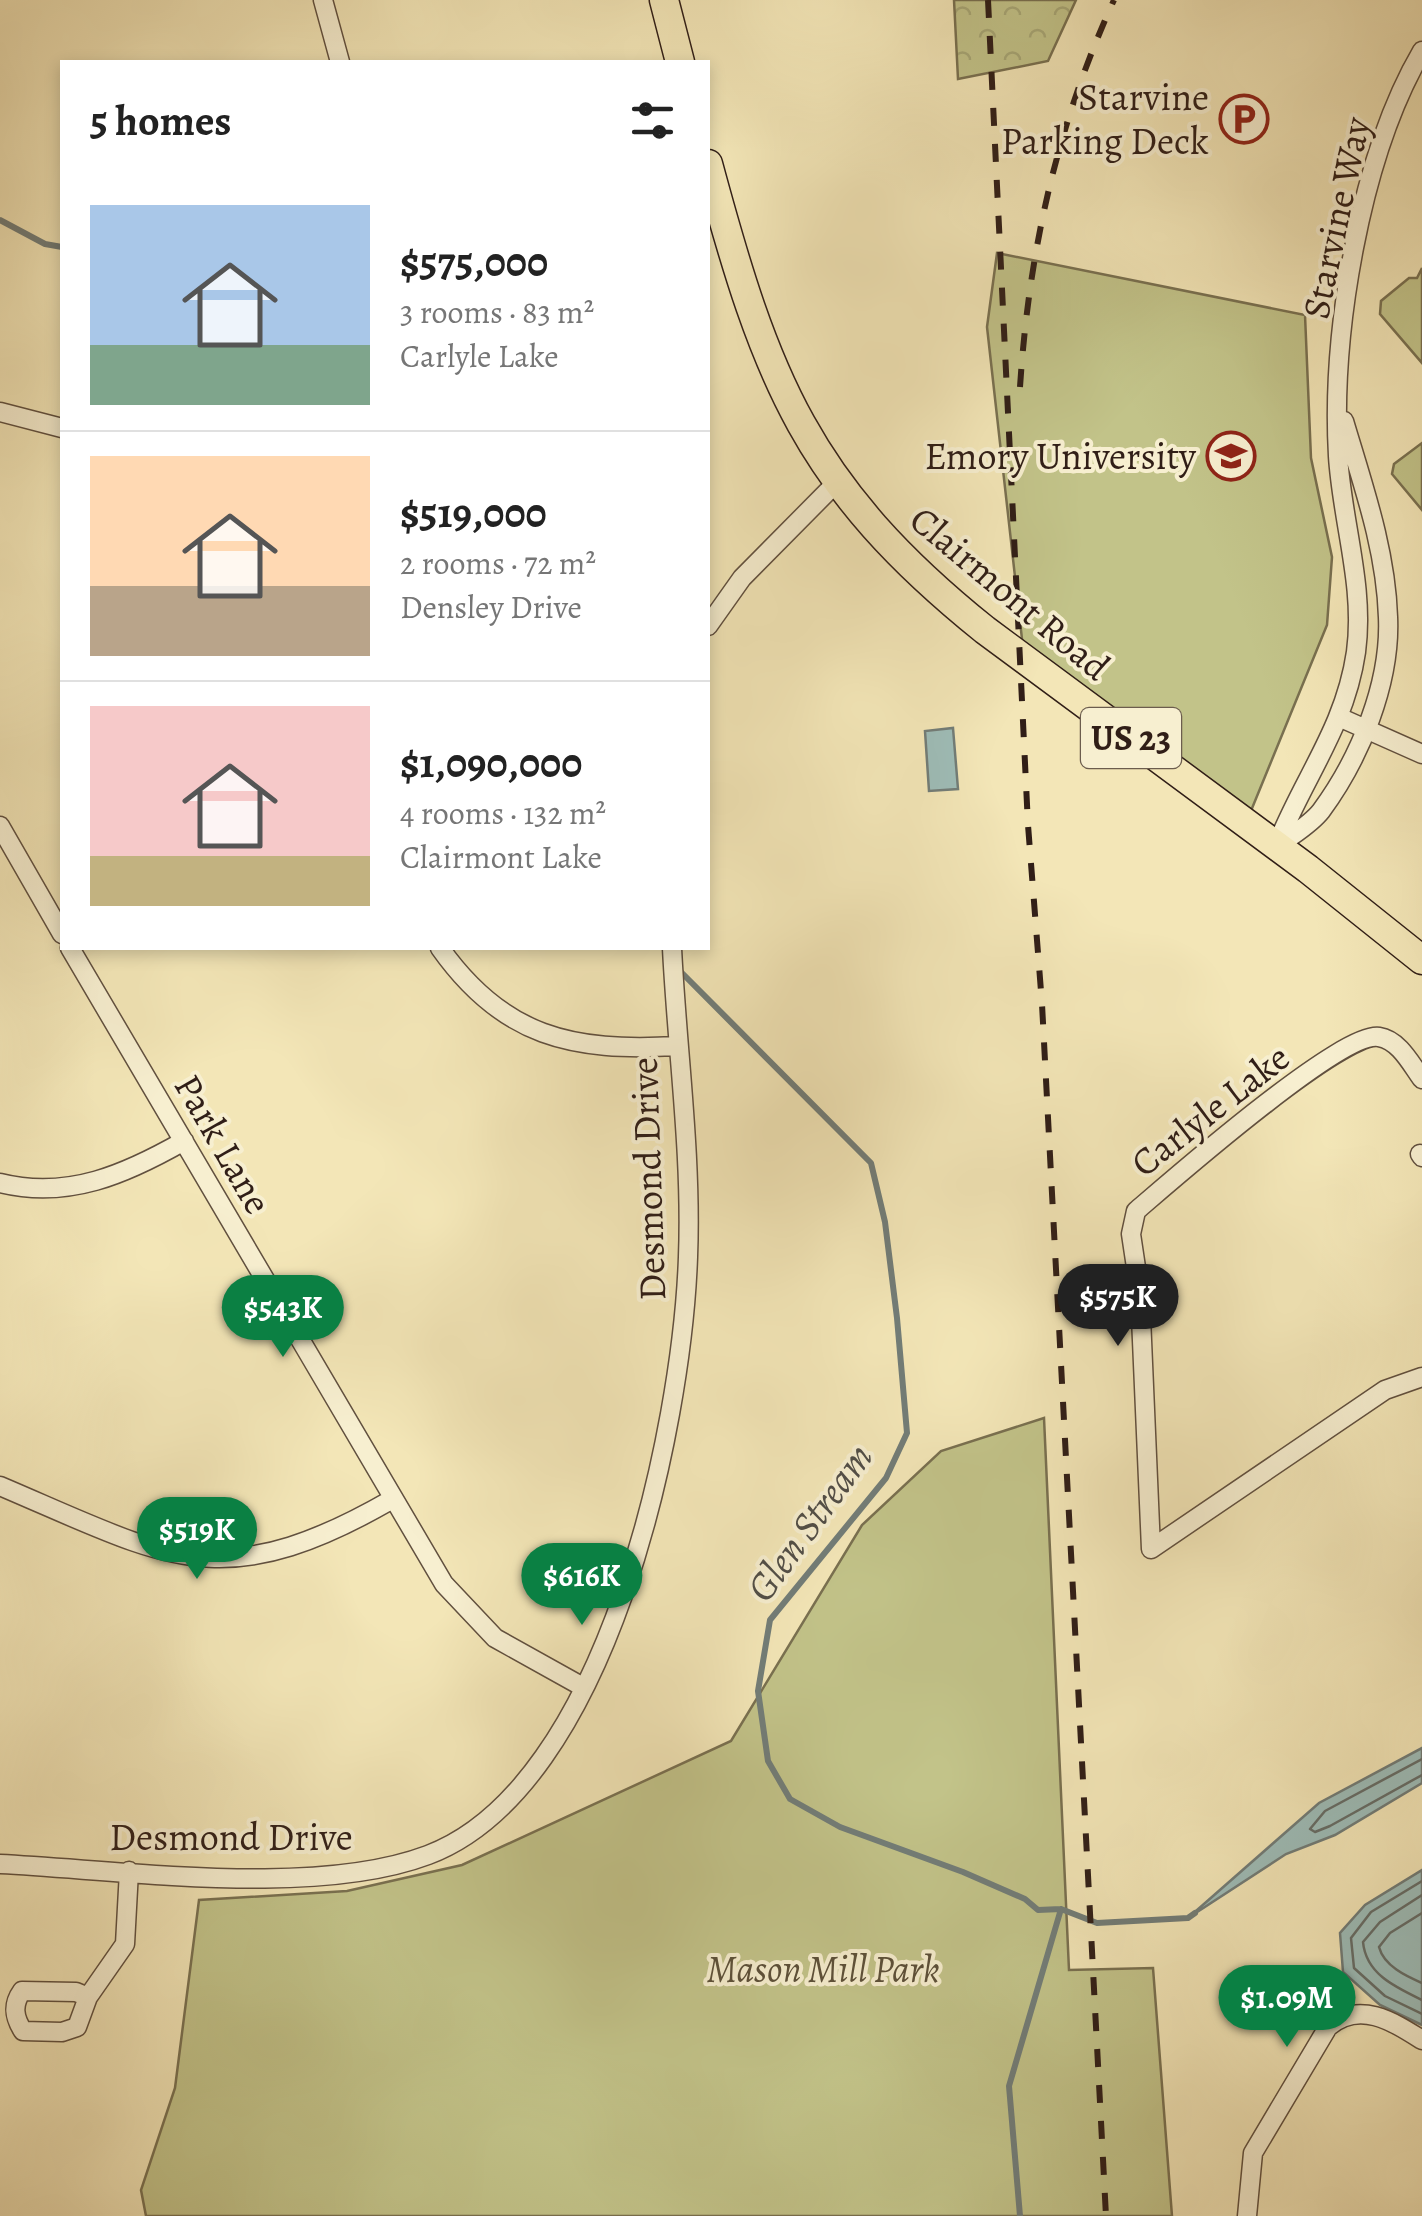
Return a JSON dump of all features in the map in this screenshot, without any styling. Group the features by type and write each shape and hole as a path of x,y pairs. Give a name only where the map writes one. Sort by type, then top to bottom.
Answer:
{"main road":[{"path":"664,0 679,60"},
{"name":"Clairmont Road","path":"710,172 740,284 766,359 836,483 900,556 952,602 1422,960"}],"street":[{"path":"324,0 339,60"},
{"name":"Starvine Way","path":"1276,847 1296,796 1341,718 1358,621 1338,456 1345,324 1368,190 1394,104 1422,51"},
{"name":"Starvine Way","path":"1276,847 1320,812 1366,728 1386,656 1388,617 1371,508 1340,406"},
{"path":"0,412 60,427"},
{"path":"710,623 742,578 836,483"},
{"path":"1341,718 1422,754"},
{"path":"0,826 60,931"},
{"name":"Park Lane","path":"71,950 391,1500 444,1584 481,1626 584,1687"},
{"path":"442,950 490,1005 545,1036 606,1048 676,1046"},
{"name":"Desmond Drive","path":"0,1864 305,1877 375,1870 431,1854 486,1822 528,1781 550,1752 584,1687 626,1581 658,1479 682,1346 689,1214 672,950"},
{"name":"Carlyle Lake","path":"1422,1079 1394,1044 1379,1037 1363,1038 1314,1069 1136,1210 1131,1234 1140,1294 1151,1549 1384,1390 1422,1377"},
{"path":"0,1183 36,1189 98,1182 136,1168 184,1141"},
{"path":"0,1486 137,1544 205,1559 252,1558 298,1548 391,1500"},
{"path":"88,1997 125,1944 128,1871"},
{"path":"1247,2216 1252,2153 1328,2027 1338,2018 1366,2012 1422,2040"}],"green space":[{"path":"954,0 1076,0 1048,61 958,79"},
{"path":"997,253 1305,315 1311,458 1332,557 1327,625 1246,823 1024,657 987,327"},
{"path":"1422,268 1422,363 1380,314 1381,301 1409,278 1417,278"},
{"path":"1422,443 1422,510 1392,474 1394,464"},
{"name":"Mason Mill Park","path":"1044,1418 1069,1970 1153,1968 1172,2216 146,2216 141,2190 175,2088 199,1900 347,1891 462,1865 731,1741 862,1525 941,1451"}],"water":[{"path":"953,728 958,789 929,791 925,731"},
{"path":"1422,1748 1422,1783 1335,1835 1286,1854 1188,1918 1319,1803"},
{"path":"1422,1870 1422,2025 1380,2005 1343,1972 1340,1933 1365,1905"}],"waterway":[{"name":"Glen Stream","path":"0,220 45,244 60,247"},
{"name":"Glen Stream","path":"677,968 871,1163 885,1222 897,1318 907,1433 886,1478 770,1620 758,1691 768,1761 790,1799 840,1827 963,1872 1025,1899 1038,1910 1061,1909"},
{"path":"1061,1909 1097,1923 1188,1918 1195,1913"},
{"path":"1020,2216 1009,2086 1061,1909"}],"railway":[{"path":"988,0 1028,825 1042,1004 1106,2216"},
{"path":"1020,387 1030,286 1049,189 1077,94 1114,0"}],"place":[{"name":"Starvine Parking Deck","path":"1244,119"},
{"name":"Emory University","path":"1231,456"}]}
